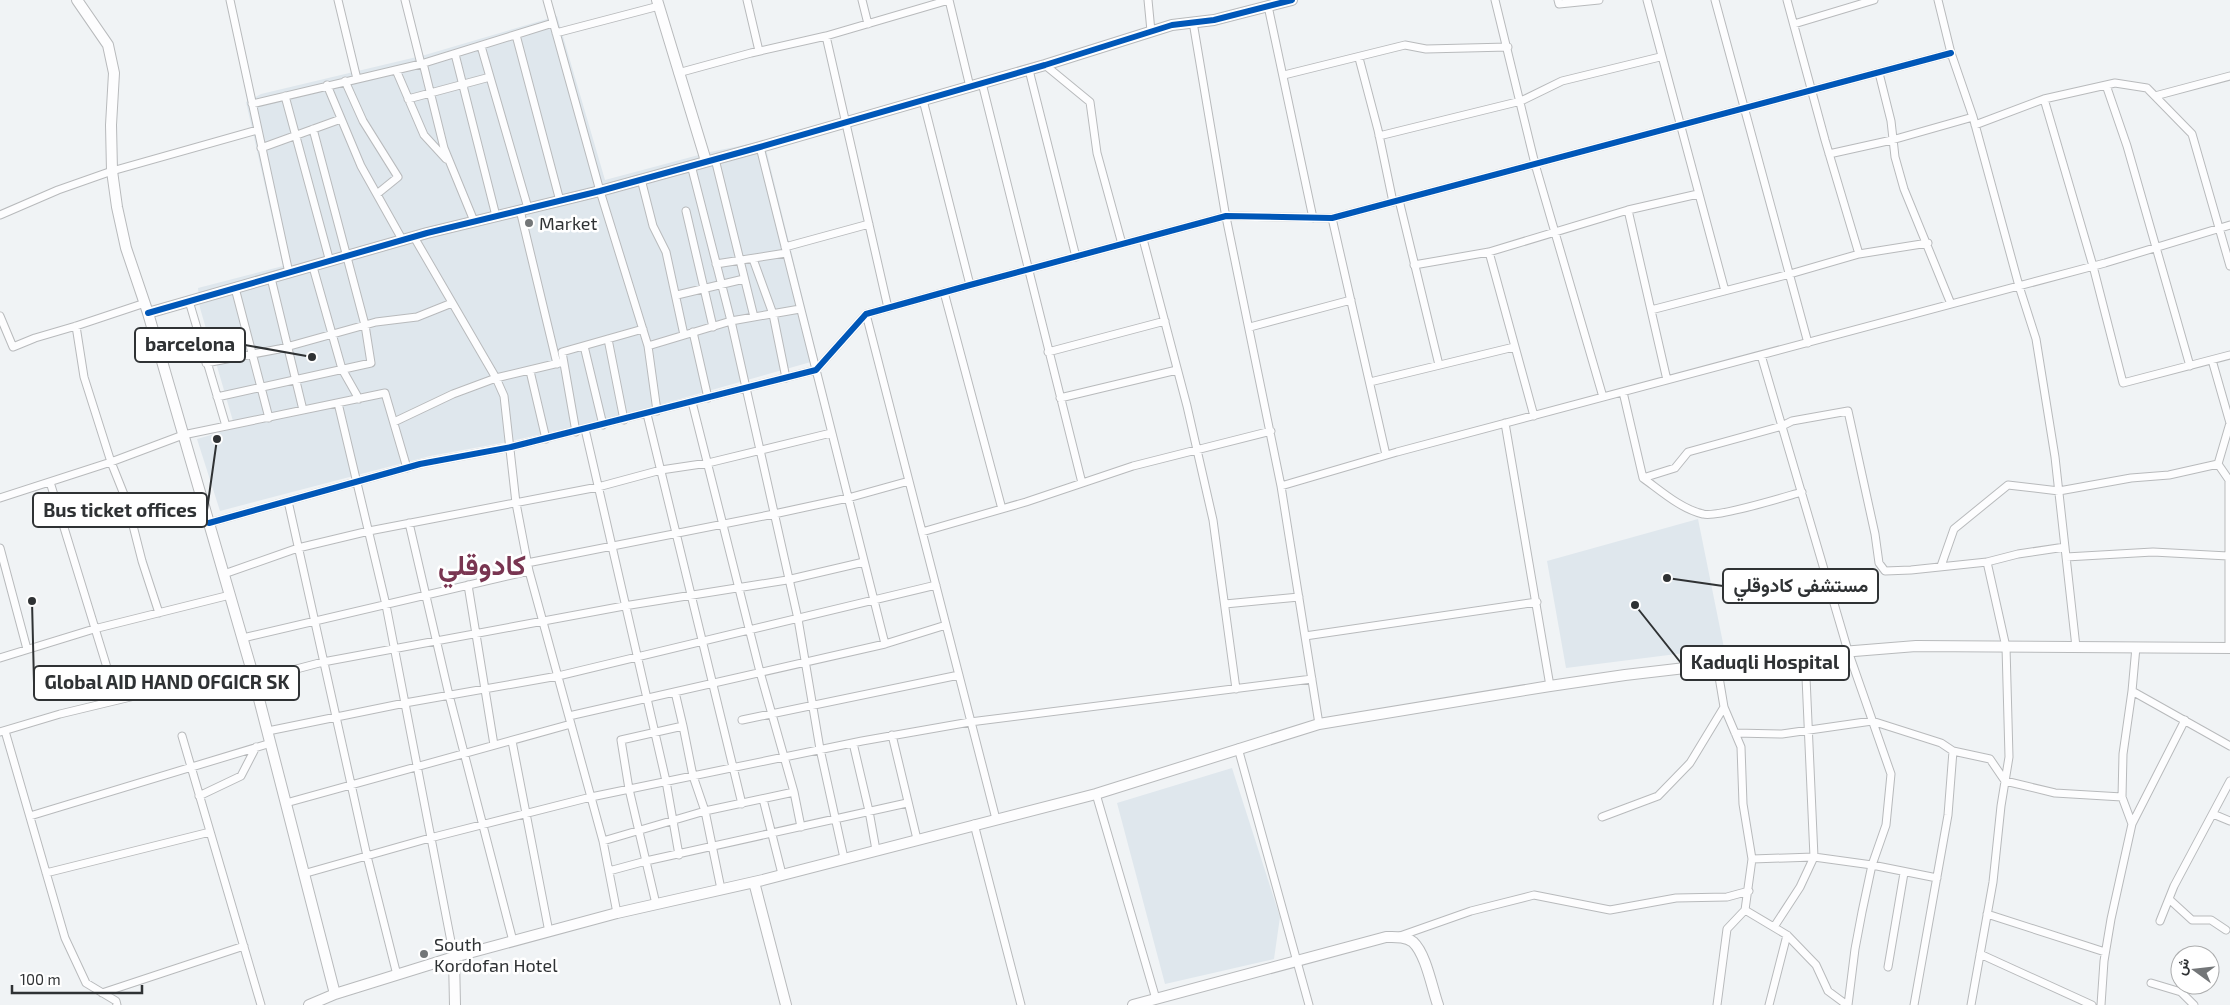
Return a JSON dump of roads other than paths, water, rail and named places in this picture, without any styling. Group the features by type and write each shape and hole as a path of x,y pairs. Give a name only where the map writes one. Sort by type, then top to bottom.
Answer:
{"street":[{"path":"77,0 108,45 114,73 111,124 112,171 117,207 126,248 148,313 255,680 303,874 336,994"},
{"path":"230,0 289,273"},
{"path":"338,0 357,78"},
{"path":"405,0 444,148 474,221"},
{"path":"547,0 600,191 648,346 658,411"},
{"path":"747,0 759,51"},
{"path":"862,0 868,24"},
{"path":"678,73 759,51 826,36 949,0 970,87"},
{"path":"1148,0 1151,31"},
{"path":"148,313 414,237 600,191 760,147 1029,70 1151,31 1192,22 1214,20 1292,0"},
{"path":"1495,0 1535,164 1603,397"},
{"path":"1558,0 1559,4 1599,0"},
{"path":"1647,0 1660,57 1682,125 1698,194 1725,291"},
{"path":"1715,0 1746,108 1808,342"},
{"path":"1787,0 1829,154 1859,254"},
{"path":"1794,24 1874,0"},
{"path":"1938,0 1951,53 1974,121 2019,286 2036,339 2059,491 2076,647"},
{"path":"556,33 658,3 678,73 711,160 740,260 754,317"},
{"path":"1268,6 1313,218"},
{"path":"1192,22 1226,216 1282,486 1319,724"},
{"path":"252,104 422,64 553,24"},
{"path":"516,35 560,201"},
{"path":"826,36 888,308"},
{"path":"1284,75 1359,58 1405,45 1426,49 1508,47"},
{"path":"481,46 524,209 576,432"},
{"path":"209,523 407,468 576,432 816,370 866,314 944,292 1226,216 1332,218 1812,90 1879,74 1951,53"},
{"path":"455,54 496,216"},
{"path":"1379,136 1521,101 1562,81 1660,57"},
{"path":"1359,58 1439,365"},
{"path":"1044,65 1090,102 1097,154 1122,244"},
{"path":"396,70 424,135 450,163"},
{"path":"1029,70 1076,257"},
{"path":"1879,74 1891,121 1892,140 1904,189 1928,243 1951,304"},
{"path":"2155,96 2230,76"},
{"path":"408,99 490,77"},
{"path":"345,81 363,121 398,177 377,194"},
{"path":"982,83 1027,270 1082,483"},
{"path":"1829,154 1974,121 2044,100 2115,83 2148,88 2192,134 2230,266"},
{"path":"2106,85 2127,146 2190,366"},
{"path":"327,86 361,166 403,240"},
{"path":"285,96 330,262"},
{"path":"923,100 970,285"},
{"path":"2044,100 2093,266 2123,383 2230,355"},
{"path":"261,148 341,119"},
{"path":"217,397 371,363 365,325 313,129"},
{"path":"0,216 58,190 112,171 258,130"},
{"path":"760,147 885,644"},
{"path":"692,165 731,321 787,580 798,619 820,749 844,858"},
{"path":"641,179 653,226 666,252 677,294 684,335"},
{"path":"1414,265 1488,252 1555,234 1628,210 1698,194"},
{"path":"1628,210 1667,380"},
{"path":"686,211 713,327"},
{"path":"1332,218 1386,455"},
{"path":"716,264 753,259 869,224"},
{"path":"1282,486 1386,455 2093,266 2230,225"},
{"path":"414,237 496,378 504,396 516,503 527,563 603,841 617,914"},
{"path":"1143,239 1177,370 1212,520 1236,689"},
{"path":"1650,310 1859,254 1928,243"},
{"path":"1488,252 1534,416"},
{"path":"753,259 773,314 786,378"},
{"path":"313,267 342,370 359,399"},
{"path":"272,278 303,410"},
{"path":"677,294 744,279"},
{"path":"235,288 269,418"},
{"path":"944,292 1002,509"},
{"path":"1250,327 1351,300"},
{"path":"189,302 226,426"},
{"path":"0,316 13,347 35,338 145,303"},
{"path":"206,363 331,336 376,322 417,317 452,303"},
{"path":"648,346 731,321 800,309"},
{"path":"866,314 996,819"},
{"path":"1048,352 1164,321"},
{"path":"76,326 84,377 111,462 127,502 142,561 159,613"},
{"path":"560,363 562,352 643,329"},
{"path":"693,332 708,398"},
{"path":"608,339 624,420"},
{"path":"584,346 603,425"},
{"path":"1370,382 1514,346"},
{"path":"1745,910 1787,935 1816,965 1828,991 1847,1005 1855,949 1872,865 1886,825 1891,774 1848,651 1761,355"},
{"path":"2212,360 2230,423 2218,464"},
{"path":"394,422 453,394 496,378 560,363"},
{"path":"1060,398 1177,370"},
{"path":"530,371 546,439"},
{"path":"1623,392 1643,478 1679,503 1704,515 1744,508 1802,492"},
{"path":"0,498 111,462 183,435 386,393 407,468"},
{"path":"692,402 740,586 760,672 794,792 801,827"},
{"path":"338,404 386,605 454,957 455,1005"},
{"path":"1643,478 1675,468 1688,452 1782,426 1792,421 1848,410 1875,534 1879,563 1885,571 1986,562 2065,547"},
{"path":"647,414 742,804"},
{"path":"1505,423 1550,686"},
{"path":"585,429 624,606 666,781 679,855"},
{"path":"922,532 1002,509 1133,466 1271,431"},
{"path":"224,574 298,548 369,531 598,487 661,470 708,463 831,433"},
{"path":"1941,566 1954,529 2008,485 2059,491 2130,478 2169,475 2218,464"},
{"path":"309,1005 336,994 454,957 513,941 656,904 754,882 1096,794 1319,724 1550,686 1848,651 1916,646 2229,648 2229,480 2218,464"},
{"path":"527,563 677,532 724,525 848,498 909,481"},
{"path":"50,482 116,700"},
{"path":"288,501 350,783 397,975"},
{"path":"409,523 450,695 513,941"},
{"path":"0,548 27,649"},
{"path":"2066,557 2152,552 2228,556"},
{"path":"255,680 323,662 624,606 787,580 864,562"},
{"path":"1971,1005 1988,914 2005,781 2010,757 2006,647 1986,562"},
{"path":"243,638 529,571"},
{"path":"468,585 494,746"},
{"path":"268,731 405,703 558,676 936,586"},
{"path":"0,658 94,629 230,595"},
{"path":"1225,604 1299,598"},
{"path":"1305,636 1537,602"},
{"path":"569,716 885,644 946,625"},
{"path":"2132,824 2122,797 2123,754 2136,647"},
{"path":"1774,927 1800,887 1814,856 1805,655"},
{"path":"1717,665 1724,707 1741,747 1743,804 1752,859 1749,892 1745,910 1727,929 1717,1005"},
{"path":"117,1005 116,1001 86,983 65,938 3,731 60,714 251,668"},
{"path":"742,720 959,675"},
{"path":"303,874 430,838 591,797 820,749 970,722 1312,680"},
{"path":"2132,691 2230,746"},
{"path":"675,692 693,776 705,811 721,889"},
{"path":"1602,817 1658,796 1690,763 1724,707"},
{"path":"2100,1005 2106,952 2132,824 2185,720"},
{"path":"1735,733 1782,734 1872,721 1941,744 1953,751 1990,759 2005,781 2055,793 2122,797"},
{"path":"286,802 571,724"},
{"path":"656,904 628,789 621,740 653,731 683,726"},
{"path":"182,736 261,1005"},
{"path":"892,736 917,839"},
{"path":"512,741 549,932"},
{"path":"30,816 271,743"},
{"path":"853,743 870,811 876,850"},
{"path":"199,796 241,776 256,747"},
{"path":"1238,748 1309,1005"},
{"path":"1914,1005 1948,815 1953,751"},
{"path":"2160,921 2169,898 2230,781"},
{"path":"603,841 705,811 794,792"},
{"path":"1096,794 1156,999"},
{"path":"763,799 782,874"},
{"path":"609,871 646,861 907,803"},
{"path":"2213,814 2230,821"},
{"path":"974,824 1021,1005"},
{"path":"46,873 210,832"},
{"path":"1752,859 1814,856 1937,878"},
{"path":"1888,967 1904,873"},
{"path":"754,882 786,1005"},
{"path":"1133,1005 1386,937 1399,936 1471,911 1534,895 1610,910 1676,898 1727,898 1749,892"},
{"path":"2169,898 2192,920 2212,920 2226,930"},
{"path":"1988,914 2106,952"},
{"path":"1769,1005 1787,935"},
{"path":"1399,936 1413,942 1423,958 1438,1005"},
{"path":"102,993 244,946"},
{"path":"1980,954 2092,1005"},
{"path":"2151,984 2181,992 2194,1005"}],"place":[{"name":"Market","path":"529,223"},
{"name":"barcelona","path":"312,357"},
{"name":"Bus ticket offices","path":"217,439"},
{"name":"مستشفى كادوقلي","path":"1667,578"},
{"name":"Global AID HAND OFGICR SK","path":"32,601"},
{"name":"Kaduqli Hospital","path":"1635,605"},
{"name":"South Kordofan Hotel","path":"424,954"}],"district":[{"name":"كادوقلي","path":"482,564"}]}
